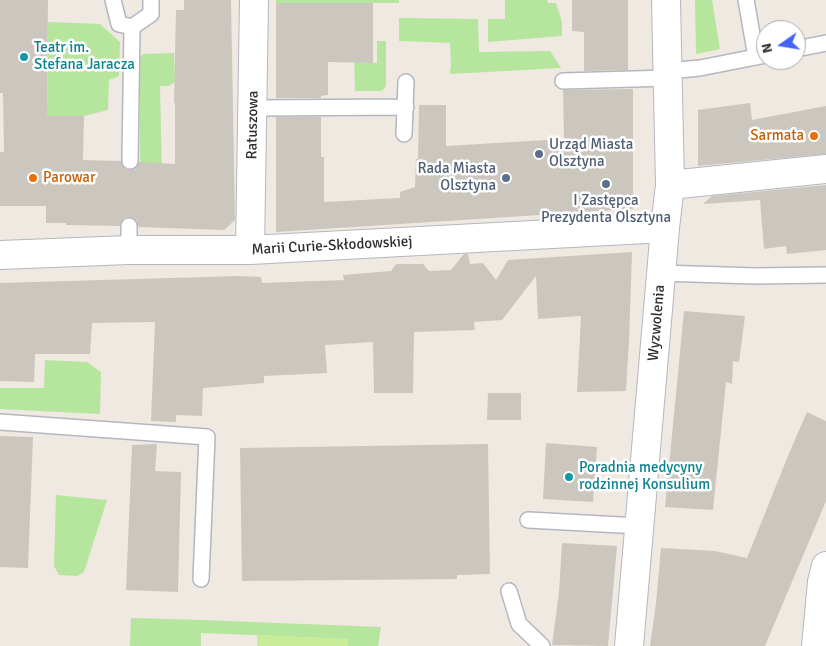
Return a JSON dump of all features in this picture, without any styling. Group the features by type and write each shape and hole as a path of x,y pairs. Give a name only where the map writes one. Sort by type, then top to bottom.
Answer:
{"street":[{"name":"Ratuszowa","path":"250,250 254,0"},
{"name":"Wyzwolenia","path":"630,646 670,185 666,0"},
{"path":"670,185 826,169"},
{"name":"Marii Curie-Skłodowskiej","path":"0,256 129,238 250,250 665,228"},
{"path":"816,646 825,577"}],"lane":[{"path":"113,0 119,24 132,27 151,14 151,0"},
{"path":"746,0 756,37"},
{"path":"130,161 132,27"},
{"path":"806,47 826,43"},
{"path":"563,81 668,74 756,57"},
{"path":"404,134 406,82"},
{"path":"253,108 406,107"},
{"path":"661,273 755,276 826,275"},
{"path":"0,422 207,437 200,579"},
{"path":"528,520 640,526"},
{"path":"509,591 520,624 542,646"}],"green space":[{"path":"276,0 399,0 399,3 276,3"},
{"path":"505,0 547,0 548,3 556,3 562,22 562,36 488,42 488,19 505,19"},
{"path":"695,0 712,0 720,49 696,54"},
{"path":"399,18 478,19 479,52 550,51 561,68 450,74 450,43 399,41"},
{"path":"48,22 100,24 120,42 119,76 109,80 108,110 84,116 47,116"},
{"path":"377,41 386,41 386,86 382,91 355,91 354,51 362,63 377,63"},
{"path":"174,53 175,82 169,86 160,86 162,175 140,165 140,58 143,54"},
{"path":"45,360 87,362 101,372 100,414 0,409 0,388 44,388"},
{"path":"56,495 107,500 84,572 77,576 59,575 54,566"},
{"path":"131,618 381,627 378,646 348,646 348,639 201,633 201,646 130,646"},
{"path":"257,635 349,639 348,646 257,646"}],"building":[{"path":"0,0 48,0 47,116 84,116 83,160 121,161 125,169 130,170 135,169 139,162 175,164 176,10 184,10 184,0 231,0 235,220 224,230 138,227 137,221 129,217 124,218 120,226 66,225 66,223 46,223 46,206 0,206 0,152 4,152 3,93 0,93"},
{"path":"572,0 628,0 628,70 584,71 584,32 572,31"},
{"path":"276,3 373,3 373,63 328,62 328,95 321,96 321,98 276,98"},
{"path":"633,89 633,209 276,232 276,117 321,117 321,157 324,157 324,202 400,198 400,192 415,187 416,159 418,159 419,105 446,105 446,146 564,139 563,90"},
{"path":"750,103 752,120 826,106 826,154 698,166 698,110"},
{"path":"826,185 826,250 787,254 786,246 764,249 760,200 703,204 712,196"},
{"path":"632,252 626,391 577,392 581,316 538,319 536,276 502,320 474,322 475,330 414,332 413,393 374,393 373,342 325,345 327,373 264,376 264,383 203,388 202,416 176,415 176,422 151,421 155,322 92,323 90,354 35,354 34,382 0,381 0,283 238,276 261,277 262,283 344,280 343,275 391,271 396,264 423,264 429,271 451,270 464,254 468,254 470,264 483,263 496,280 508,260"},
{"path":"684,311 745,316 739,362 733,361 732,384 726,382 713,510 665,507"},
{"path":"488,393 521,393 521,420 487,420"},
{"path":"807,412 826,421 826,501 765,646 650,646 661,548 715,551 747,558"},
{"path":"0,436 33,437 28,568 0,567"},
{"name":"Poradnia medycyny rodzinnej Konsulium","path":"546,443 597,447 593,502 543,499"},
{"path":"157,444 155,471 181,472 178,592 126,590 132,445"},
{"path":"488,444 490,574 457,575 457,579 242,581 240,448"},
{"path":"562,543 617,546 608,646 552,645 559,592"}],"place":[{"name":"Teatr im. Stefana Jaracza","path":"24,57"},
{"name":"Sarmata","path":"814,136"},
{"name":"Urząd Miasta Olsztyna","path":"539,154"},
{"name":"Parowar","path":"33,178"},
{"name":"Rada Miasta Olsztyna","path":"506,178"},
{"name":"I Zastępca Prezydenta Olsztyna","path":"606,184"},
{"name":"Poradnia medycyny rodzinnej Konsulium","path":"569,477"}]}
